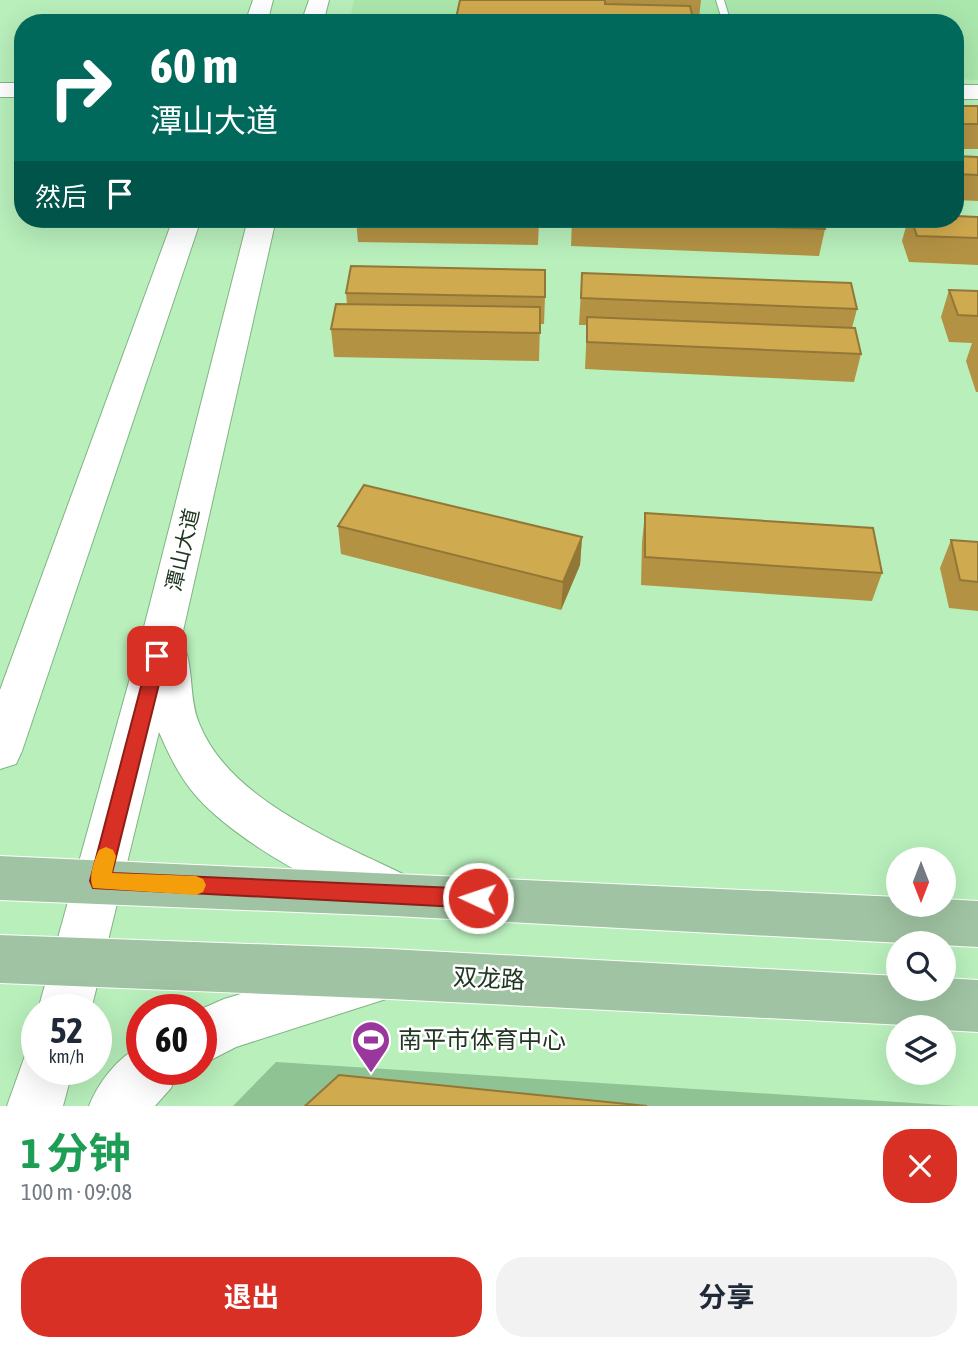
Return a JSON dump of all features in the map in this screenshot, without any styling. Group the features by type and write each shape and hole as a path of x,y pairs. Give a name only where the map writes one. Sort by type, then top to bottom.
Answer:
{"main road":[{"path":"0,751 184,228"},
{"name":"潭山大道","path":"71,987 163,631 260,228"},
{"path":"163,631 177,724 207,780 262,823 394,894"},
{"path":"0,687 33,652"},
{"path":"0,878 394,894 978,924"},
{"name":"双龙路","path":"0,959 71,987 390,974 978,1006"},
{"path":"217,1029 390,974"},
{"path":"35,1106 41,1085"},
{"path":"117,1106 137,1085"}],"shaded area":[{"path":"354,0 978,0 978,80 964,79 964,14 351,14"},
{"name":"南平市体育中心","path":"276,1062 959,1106 233,1106"}],"building":[{"path":"460,0 605,0 605,4 690,6 692,14 457,14"},
{"path":"964,106 978,106 978,124 964,124"},
{"path":"964,156 978,157 978,175 964,174"},
{"path":"964,216 978,217 978,238 917,236 914,228 964,228"},
{"path":"351,266 545,270 545,297 346,293"},
{"path":"582,273 851,283 857,309 581,298"},
{"path":"949,290 978,291 978,316 958,315"},
{"path":"336,304 540,307 540,333 331,329"},
{"path":"587,317 855,328 861,354 587,342"},
{"path":"364,485 582,537 563,582 338,526"},
{"path":"645,513 873,528 882,573 645,557"},
{"path":"951,540 978,542 978,582 960,580"},
{"path":"339,1075 647,1106 305,1106"}],"slow traffic":[{"path":"106,856 100,881 196,885"}],"place":[{"name":"南平市体育中心","path":"371,1074"}],"route":[{"path":"157,656 100,881 478,898"}]}
